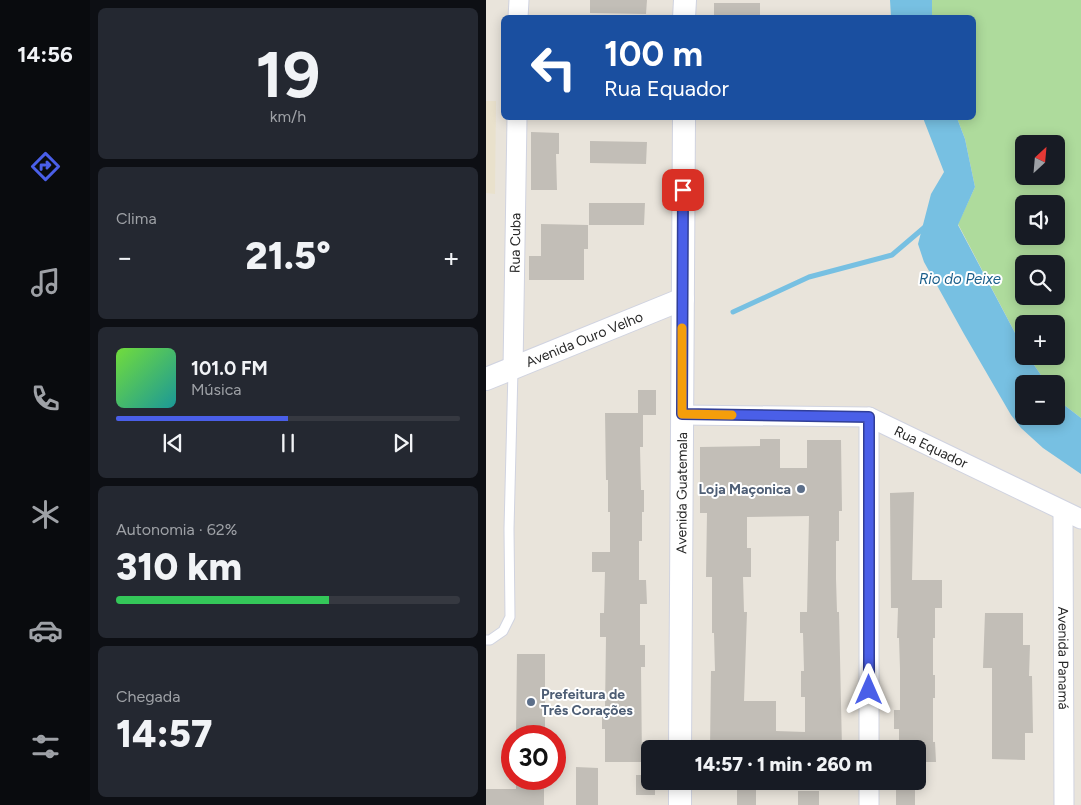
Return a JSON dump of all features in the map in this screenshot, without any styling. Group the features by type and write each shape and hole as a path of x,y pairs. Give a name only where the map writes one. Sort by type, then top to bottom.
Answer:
{"street":[{"path":"518,0 518,15"},
{"path":"684,15 685,0"},
{"name":"Rua Cuba","path":"513,369 517,120"},
{"name":"Avenida Guatemala","path":"680,740 684,120"},
{"name":"Avenida Ouro Velho","path":"486,379 683,299"},
{"name":"Rua Equador","path":"682,414 869,417 1081,519"},
{"path":"869,417 869,740"},
{"name":"Avenida Panamá","path":"1063,512 1064,805"},
{"path":"680,790 680,805"},
{"path":"869,790 869,805"}],"lane":[{"path":"486,640 490,640 503,631 510,617 509,529 513,369"}],"shaded area":[{"path":"486,101 496,101 495,194 486,193"}],"green space":[{"path":"932,0 1081,0 1081,418 1065,406 1065,375 1041,375 1034,365 1065,365 1065,315 1015,315 1015,333 958,224 975,187 965,139 958,120 976,120 976,15 932,15"}],"water":[{"path":"890,0 932,0 932,15 891,15"},
{"name":"Rio do Peixe","path":"924,120 958,120 965,139 975,187 958,225 1015,333 1015,365 1034,365 1041,375 1015,375 1015,420 924,262 918,244 931,194 944,172"},
{"name":"Rio do Peixe","path":"1065,406 1081,418 1081,474 1043,448 1019,425 1065,425"}],"building":[{"path":"590,0 647,0 646,14 590,13"},
{"path":"714,3 760,3 760,15 714,15"},
{"path":"531,132 559,133 559,154 556,154 557,190 531,190"},
{"path":"590,141 647,142 646,164 590,163"},
{"path":"589,203 645,203 644,225 589,225"},
{"path":"541,224 588,225 588,249 584,249 584,280 529,280 529,256 541,256"},
{"path":"638,390 656,390 656,415 643,415 643,447 640,447 641,490 644,490 644,512 642,512 642,541 639,541 639,580 646,580 647,604 640,604 640,645 645,645 645,667 641,667 641,762 605,762 605,729 602,729 602,709 605,709 606,637 600,637 600,613 604,613 605,572 592,572 592,552 610,552 605,413 638,413"},
{"path":"760,439 780,439 780,468 807,468 807,440 841,440 842,511 839,511 839,541 836,541 836,579 837,612 839,612 842,740 710,740 711,671 715,671 714,633 712,633 712,577 706,577 707,513 700,513 700,447 760,446","holes":["809,516 807,612 800,612 800,633 803,633 804,671 801,671 801,697 805,697 805,732 776,731 776,701 744,701 747,612 744,612 743,577 751,577 751,548 747,548 747,517"]},
{"path":"914,492 912,580 942,580 942,608 935,608 935,638 933,638 935,698 933,698 933,742 935,742 936,762 926,762 926,740 899,740 899,729 894,729 894,710 900,710 900,669 899,638 897,638 898,608 891,608 890,493"},
{"path":"985,613 1023,613 1023,645 1030,645 1029,676 1032,676 1033,733 1025,733 1025,760 992,759 992,668 983,668"},
{"name":"Prefeitura de Três Corações","path":"517,654 545,654 545,725 516,725"},
{"path":"576,767 598,768 598,805 576,805"},
{"path":"636,775 641,775 641,790 655,790 655,795 636,795"},
{"path":"486,789 544,790 544,805 486,805"},
{"path":"737,790 756,790 756,805 737,805"},
{"path":"896,790 915,790 915,805 896,805"},
{"path":"798,791 819,791 819,805 798,805"}],"waterway":[{"path":"733,312 809,277 892,255 926,226"}],"slow traffic":[{"path":"682,328 682,414 732,415"}],"place":[{"name":"Loja Maçonica","path":"801,489"},
{"name":"Prefeitura de Três Corações","path":"531,702"}],"route":[{"path":"683,190 682,414 869,417 869,690"}]}
